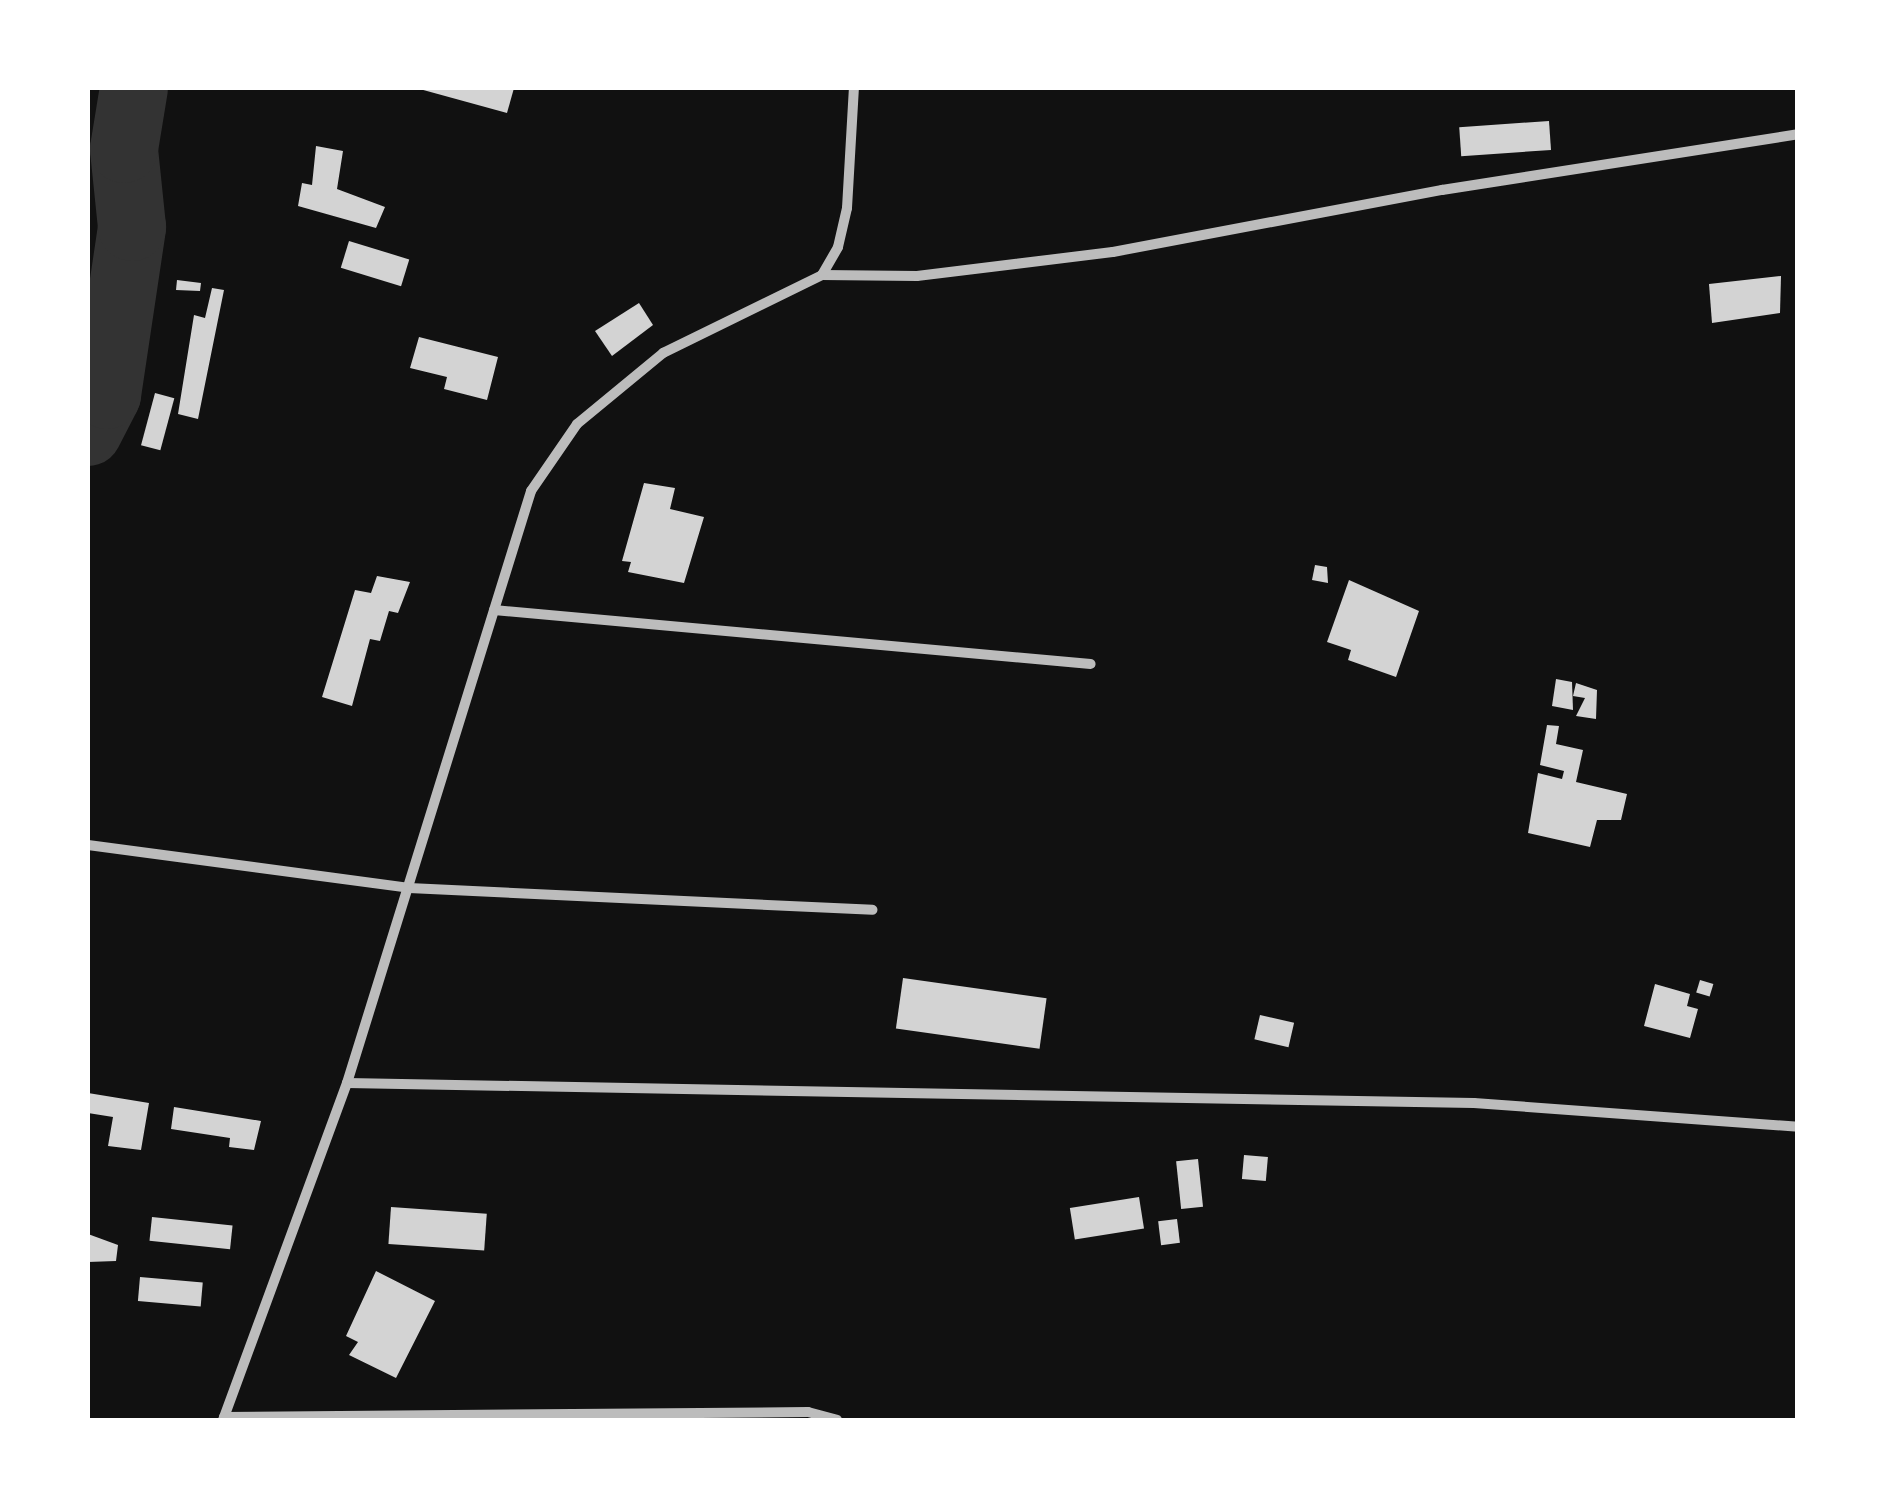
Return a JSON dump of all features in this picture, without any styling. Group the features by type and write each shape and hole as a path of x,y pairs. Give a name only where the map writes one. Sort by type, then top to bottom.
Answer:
{"street":[{"path":"822,275 838,246 847,208 854,88"},
{"path":"838,1420 808,1412 224,1419 347,1083 531,490 577,424 663,353 822,275 917,276 1113,252 1442,190 1798,134"},
{"path":"494,610 1091,664"},
{"path":"88,845 409,888 872,910"},
{"path":"347,1083 1474,1104 1798,1127"}],"building":[{"path":"416,88 514,88 507,113"},
{"path":"1549,121 1551,150 1461,156 1459,127"},
{"path":"316,146 343,151 337,189 385,207 376,228 298,206 302,183 312,185"},
{"path":"349,241 409,259 401,286 341,268"},
{"path":"1781,276 1780,313 1712,323 1709,284"},
{"path":"177,280 201,283 200,291 176,290"},
{"path":"212,288 224,290 198,419 178,414 194,315 205,318"},
{"path":"639,303 653,325 612,356 595,331"},
{"path":"419,337 498,357 487,400 444,389 447,377 410,368"},
{"path":"155,393 174,398 160,450 141,445"},
{"path":"644,483 675,488 670,509 704,517 684,583 628,572 631,562 622,561"},
{"path":"1315,565 1327,567 1328,583 1312,580"},
{"path":"377,576 410,582 398,613 389,611 380,641 370,639 352,706 322,697 355,590 371,593"},
{"path":"1349,580 1419,611 1396,677 1348,660 1351,650 1327,642"},
{"path":"1556,679 1572,682 1573,710 1552,706"},
{"path":"1576,683 1597,690 1596,719 1576,716 1585,698 1573,696"},
{"path":"1547,725 1559,726 1556,744 1583,750 1576,782 1627,794 1621,820 1597,820 1590,847 1528,833 1538,773 1562,779 1564,771 1540,765"},
{"path":"903,978 1047,998 1039,1049 896,1029"},
{"path":"1700,980 1713,984 1710,997 1696,992"},
{"path":"1655,984 1690,994 1687,1006 1698,1009 1690,1038 1644,1026"},
{"path":"1260,1015 1294,1023 1288,1047 1254,1039"},
{"path":"88,1093 149,1103 141,1150 108,1146 113,1117 88,1113"},
{"path":"174,1107 261,1121 254,1150 229,1147 230,1138 171,1129"},
{"path":"1244,1155 1268,1157 1266,1181 1242,1179"},
{"path":"1198,1159 1203,1207 1181,1209 1176,1161"},
{"path":"1139,1197 1144,1229 1075,1240 1070,1208"},
{"path":"391,1207 487,1214 484,1251 388,1244"},
{"path":"152,1217 233,1225 230,1249 149,1241"},
{"path":"1177,1219 1180,1243 1161,1245 1158,1221"},
{"path":"88,1234 118,1245 116,1261 88,1262"},
{"path":"376,1271 435,1301 396,1378 349,1355 358,1342 346,1336"},
{"path":"140,1277 203,1282 201,1306 138,1301"}],"waterway":[{"path":"88,432 107,395 132,227 124,149 134,88"}]}
